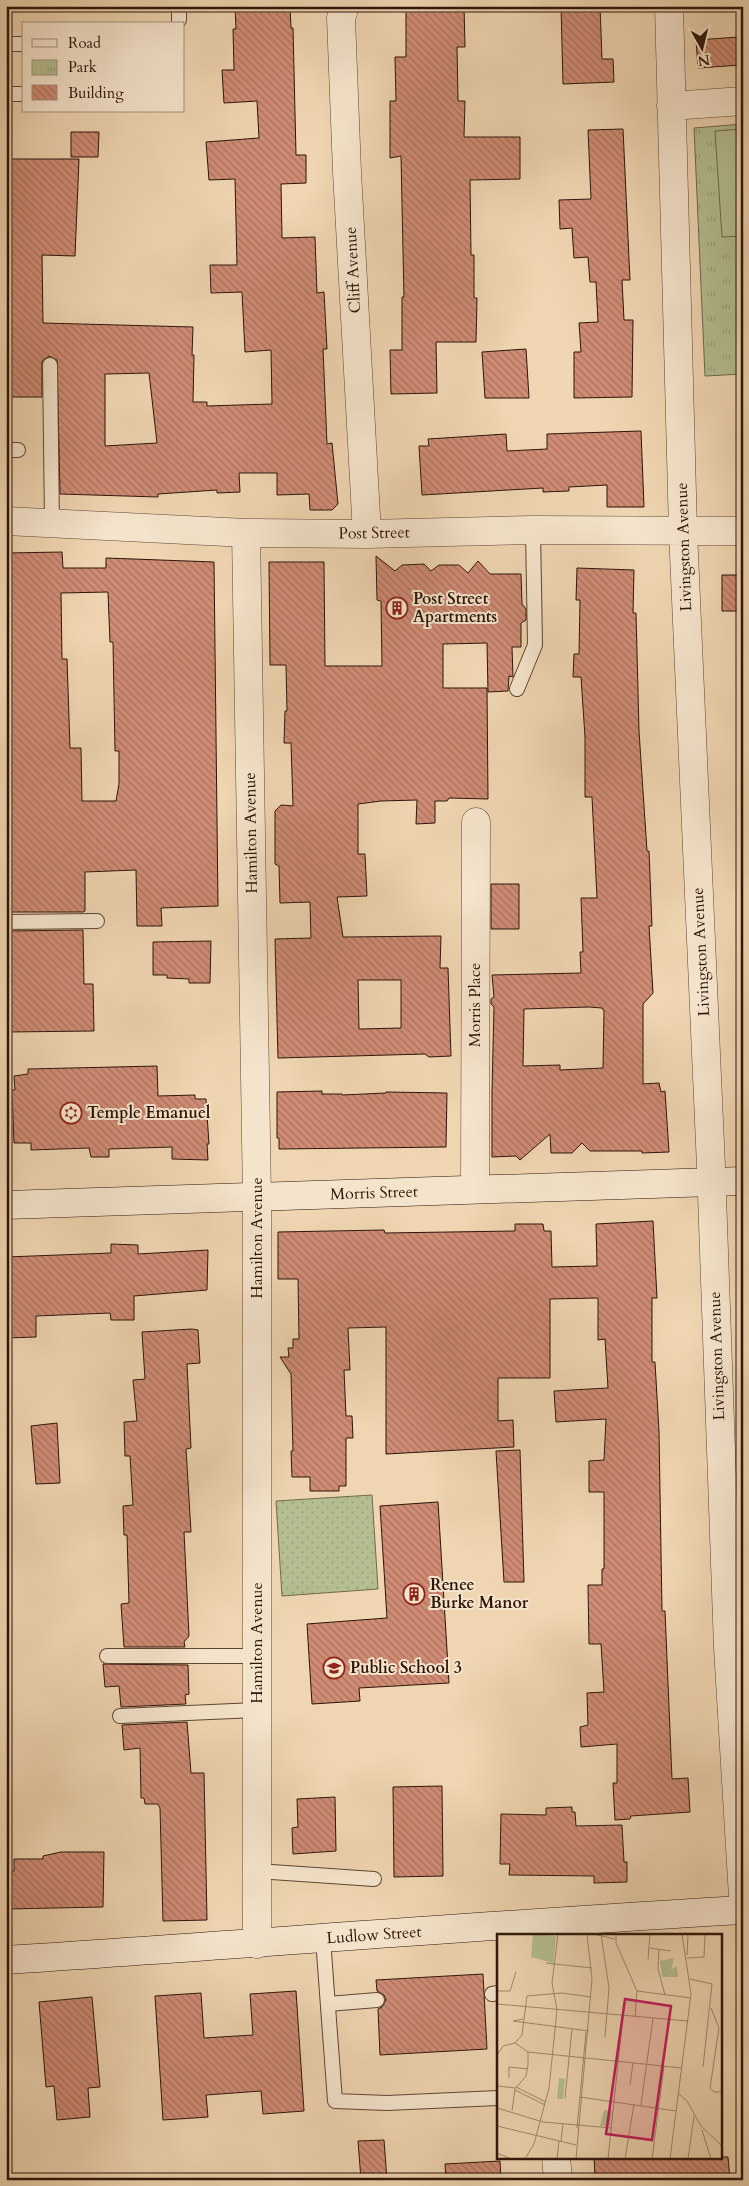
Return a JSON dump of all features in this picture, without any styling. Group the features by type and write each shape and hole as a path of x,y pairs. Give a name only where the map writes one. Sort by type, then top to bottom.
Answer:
{"street":[{"name":"Cliff Avenue","path":"345,6 341,18 347,172 367,534"},
{"name":"Livingston Avenue","path":"669,6 683,532 711,1182 728,1648 743,1897"},
{"path":"671,106 743,101"},
{"name":"Post Street","path":"6,521 246,533 367,534 533,530 743,531"},
{"name":"Hamilton Avenue","path":"246,533 257,1197 257,1944"},
{"name":"Morris Place","path":"475,1189 476,822"},
{"name":"Morris Street","path":"6,1205 743,1181"},
{"name":"Ludlow Street","path":"6,1960 323,1938 539,1928 743,1910"},
{"path":"556,2158 558,2180"}],"lane":[{"path":"6,44 22,44"},
{"path":"6,94 22,94"},
{"path":"50,365 52,523"},
{"path":"517,689 535,645 533,530"},
{"path":"6,922 97,921"},
{"path":"108,1656 257,1656"},
{"path":"120,1716 257,1710"},
{"path":"257,1871 374,1878"},
{"path":"323,1938 335,2101 387,2103 497,2098"},
{"path":"328,2004 377,2000"}],"green space":[{"path":"743,124 743,374 705,376 694,128"},
{"path":"743,129 743,236 722,237 715,131"},
{"path":"372,1495 378,1589 282,1596 276,1501"}],"building":[{"path":"235,6 290,6 291,28 293,28 296,155 306,155 306,183 281,184 282,238 315,237 317,293 324,292 327,349 323,349 327,444 332,443 338,504 332,510 310,510 309,494 277,495 277,473 239,473 240,492 217,493 217,490 158,494 158,497 60,494 57,360 49,356 42,361 42,397 6,397 6,277 10,186 6,186 6,159 79,159 75,256 42,255 43,323 193,327 193,402 207,402 207,406 272,404 271,350 245,352 242,292 211,293 210,265 237,265 235,179 209,180 206,142 259,138 257,101 224,103 222,70 234,70 233,29 236,29","holes":["149,373 157,443 105,446 105,374"]},
{"path":"406,6 464,6 465,47 457,47 458,101 465,101 464,137 520,137 520,179 470,180 471,255 474,255 474,298 477,298 476,342 436,342 437,393 391,394 390,350 402,350 402,297 404,297 401,156 390,158 390,101 396,101 395,57 406,57"},
{"path":"561,6 600,6 602,59 613,59 614,82 563,84"},
{"path":"739,37 741,65 698,68 696,40"},
{"path":"623,129 630,280 622,280 624,320 633,320 632,397 574,398 574,352 581,352 579,323 598,322 596,282 590,282 588,257 574,258 572,228 560,229 559,200 591,199 588,130"},
{"path":"71,132 99,132 98,157 71,157"},
{"path":"526,349 529,398 485,398 482,352"},
{"path":"641,431 644,507 607,507 607,485 569,487 569,491 543,492 543,488 422,495 419,446 429,446 428,439 506,434 507,451 547,449 547,434"},
{"path":"62,552 63,568 106,568 106,558 214,562 218,906 161,908 162,926 137,926 136,870 85,872 85,911 83,912 6,912 6,553","holes":["108,592 110,642 113,642 115,751 119,751 119,784 116,801 82,801 81,748 70,748 67,659 62,659 61,593"]},
{"path":"376,556 395,571 402,565 424,564 431,571 439,565 459,565 468,573 478,561 490,574 521,574 522,604 526,609 526,620 521,623 521,647 512,647 513,677 509,676 508,691 488,692 487,643 443,644 443,688 487,688 488,799 449,798 447,801 435,801 435,823 416,824 417,800 358,804 358,854 365,854 367,896 337,897 343,937 441,936 440,968 448,968 451,1056 429,1057 425,1054 278,1058 275,939 311,938 310,902 280,903 279,866 275,864 275,811 281,805 293,806 291,743 284,743 285,711 287,711 286,665 270,665 269,562 324,562 325,666 382,666 381,601 377,600","holes":["358,980 401,980 401,1028 359,1029"]},
{"path":"577,568 634,570 633,613 636,613 639,731 647,851 649,851 652,926 649,926 653,993 643,1004 643,1084 659,1083 661,1092 665,1091 669,1152 590,1151 582,1143 572,1153 551,1153 550,1134 520,1160 516,1156 492,1157 494,1007 491,1004 491,999 494,997 492,975 581,973 580,952 583,952 581,898 597,898 592,797 585,797 585,737 581,677 573,677 574,654 579,654 580,600 576,600","holes":["602,1008 604,1011 603,1068 560,1070 560,1065 523,1066 524,1009"]},
{"path":"722,575 743,575 743,611 722,611"},
{"path":"491,884 519,884 519,929 491,929"},
{"path":"83,930 84,984 93,984 94,1031 7,1032 7,986 9,986 7,931"},
{"path":"211,941 210,983 189,983 189,979 167,978 167,975 153,975 153,942"},
{"path":"157,1066 158,1096 195,1095 195,1099 206,1099 209,1144 207,1144 208,1160 172,1159 172,1147 109,1149 109,1157 91,1157 89,1148 31,1150 31,1143 14,1143 12,1090 15,1090 14,1076 28,1074 28,1069"},
{"path":"322,1091 322,1094 342,1095 386,1092 447,1093 446,1147 279,1149 279,1138 277,1138 277,1092"},
{"path":"653,1221 657,1298 652,1298 652,1362 655,1362 659,1432 662,1611 665,1611 672,1779 688,1778 690,1812 631,1816 630,1819 615,1820 613,1783 617,1783 617,1744 581,1747 580,1727 588,1725 587,1693 604,1692 601,1644 589,1644 588,1585 602,1585 602,1569 604,1569 604,1492 589,1492 589,1461 604,1460 606,1419 556,1422 554,1391 608,1388 605,1339 598,1340 598,1298 550,1299 550,1378 498,1378 498,1421 513,1420 514,1447 386,1454 386,1327 348,1328 350,1370 344,1370 346,1416 352,1416 353,1438 346,1438 346,1486 339,1486 339,1491 310,1491 310,1477 292,1477 291,1374 280,1357 289,1357 288,1348 293,1348 293,1339 299,1339 298,1279 278,1279 278,1232 384,1230 385,1233 515,1231 515,1224 543,1224 544,1231 551,1231 552,1267 597,1266 596,1224"},
{"path":"111,1244 138,1245 138,1254 208,1250 207,1290 134,1296 134,1320 111,1320 110,1313 36,1316 36,1337 6,1338 6,1257 111,1253"},
{"path":"198,1330 200,1363 187,1364 191,1448 186,1449 191,1532 184,1532 189,1636 184,1642 185,1647 124,1647 121,1604 129,1603 127,1535 124,1535 123,1506 133,1505 130,1456 125,1456 124,1422 137,1421 133,1380 145,1379 142,1332"},
{"path":"57,1423 60,1483 36,1484 31,1426"},
{"path":"520,1450 524,1582 504,1582 496,1451"},
{"name":"Renee Burke Manor","path":"438,1502 449,1683 359,1688 360,1701 312,1704 307,1624 387,1618 380,1506"},
{"path":"103,1664 188,1665 189,1694 185,1695 186,1704 121,1707 119,1686 105,1687"},
{"path":"187,1722 191,1773 204,1773 207,1920 163,1921 160,1808 158,1804 145,1804 144,1798 141,1798 140,1748 124,1750 122,1725"},
{"path":"442,1786 443,1876 394,1877 393,1787"},
{"path":"335,1797 336,1851 293,1854 292,1828 298,1827 297,1799"},
{"path":"572,1807 572,1812 575,1812 576,1826 622,1825 624,1862 627,1862 627,1882 594,1883 594,1876 509,1875 510,1864 500,1864 501,1814 546,1815 546,1808"},
{"path":"61,1852 104,1852 103,1907 7,1909 7,1872 14,1871 14,1859 43,1859 43,1856"},
{"path":"483,1974 487,2049 380,2055 378,2009 382,2007 386,2000 384,1995 377,1991 376,1980"},
{"path":"296,1991 304,2111 263,2114 261,2091 206,2095 208,2117 163,2120 155,1996 201,1993 204,2038 253,2035 250,1994"},
{"path":"92,1997 100,2087 88,2088 90,2117 57,2120 54,2086 46,2087 39,2002"},
{"path":"384,2140 387,2180 361,2180 358,2141"},
{"path":"728,2157 730,2180 604,2180 603,2177 595,2177 594,2158"},
{"path":"500,2161 501,2180 446,2180 445,2164"}],"place":[{"name":"Post Street Apartments","path":"397,608"},
{"name":"Temple Emanuel","path":"71,1113"},
{"name":"Renee Burke Manor","path":"414,1594"},
{"name":"Public School 3","path":"334,1668"}]}
